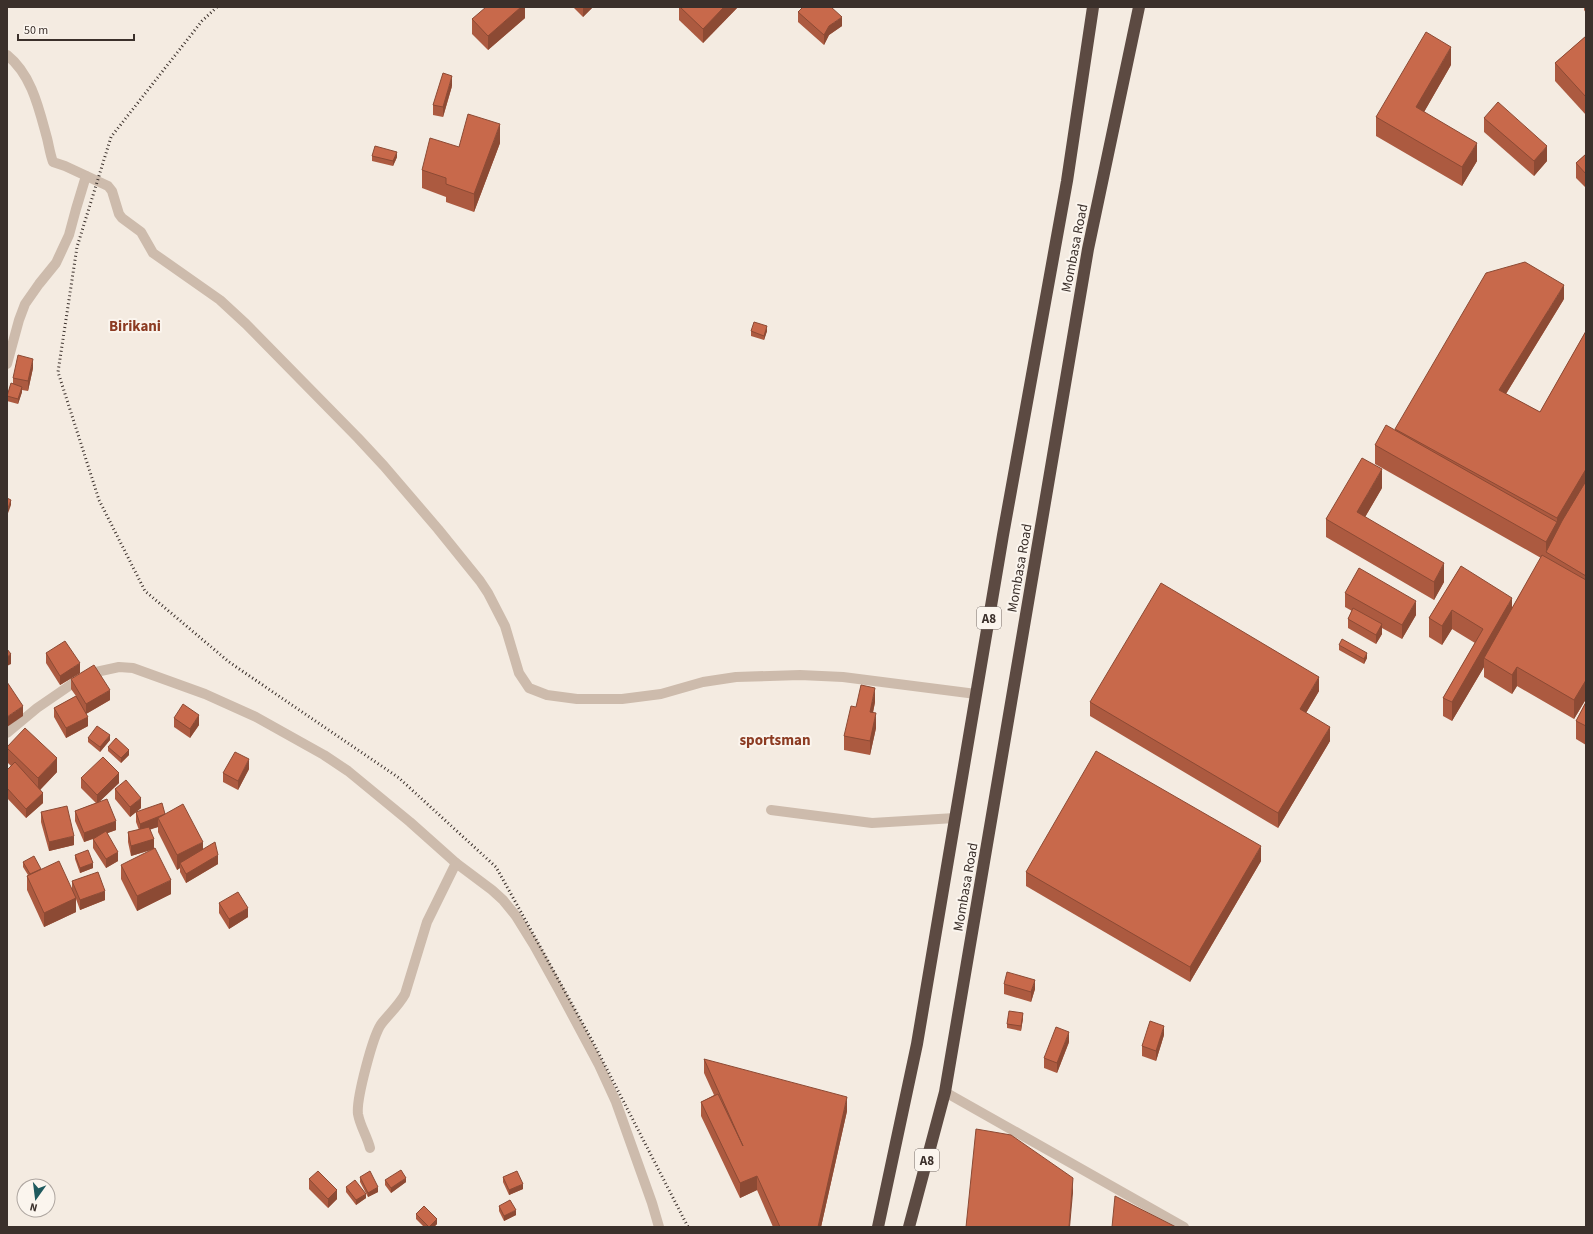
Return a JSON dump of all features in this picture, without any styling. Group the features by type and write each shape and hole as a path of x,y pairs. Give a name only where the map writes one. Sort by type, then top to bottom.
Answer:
{"highway":[{"name":"Mombasa Road","path":"878,1227 917,1044 1003,535 1067,181 1093,7"},
{"name":"Mombasa Road","path":"909,1227 945,1092 1087,257 1139,7"}],"street":[{"path":"7,55 14,60 25,75 33,92 52,162 65,166 108,186 112,191 119,214 141,232 153,253 220,300 241,319 335,414 394,477 438,529 488,593 505,626 519,673 529,688 547,694 576,698 622,699 661,694 702,682 736,677 800,675 843,677 976,694"},
{"path":"7,364 25,304 56,263 69,235 86,176"},
{"path":"7,733 43,704 72,684 96,672 119,667 142,671 205,694 256,717 324,755 348,772 410,822 456,863 503,900 516,916 534,945 595,1058 616,1102 659,1227"},
{"path":"771,810 872,823 955,818"},
{"path":"370,1148 362,1131 358,1112 366,1064 381,1024 405,994 425,928 456,863"},
{"path":"945,1092 1184,1227"}],"building":[{"path":"486,7 521,7 488,36 472,19"},
{"path":"680,7 724,7 703,29"},
{"path":"803,7 831,7 842,17 829,26 824,35 798,12"},
{"path":"1426,32 1451,47 1416,107 1477,143 1462,167 1376,117"},
{"path":"1586,36 1586,97 1555,63"},
{"path":"443,73 452,76 443,107 433,105"},
{"path":"1498,102 1547,146 1534,161 1484,118"},
{"path":"468,114 500,124 474,194 446,184 446,178 422,170 430,138 459,147"},
{"path":"375,146 397,152 393,161 372,156"},
{"path":"1586,154 1586,174 1576,163"},
{"path":"1525,262 1564,285 1499,390 1540,412 1586,331 1586,469 1557,518 1395,429 1486,273"},
{"path":"754,322 767,326 764,336 751,331"},
{"path":"18,355 33,359 28,381 13,378"},
{"path":"11,383 22,387 18,399 7,396"},
{"path":"1386,425 1557,522 1546,542 1375,445"},
{"path":"1362,458 1382,469 1357,512 1444,563 1434,582 1326,519"},
{"path":"1586,481 1586,576 1546,552 1562,521"},
{"path":"7,498 11,500 7,511"},
{"path":"1542,555 1586,580 1586,680 1574,700 1517,667 1512,675 1484,658"},
{"path":"1461,566 1512,598 1452,702 1443,698 1483,629 1452,610 1442,626 1429,618"},
{"path":"1359,568 1416,601 1402,625 1345,593"},
{"path":"1161,583 1319,677 1300,709 1330,727 1278,813 1090,702"},
{"path":"1353,608 1382,624 1376,635 1348,619"},
{"path":"1342,639 1367,653 1364,659 1339,645"},
{"path":"65,641 80,663 60,676 46,653"},
{"path":"7,649 11,654 7,657"},
{"path":"94,665 110,690 86,704 71,679"},
{"path":"7,682 23,706 7,717"},
{"path":"861,685 875,688 870,712 876,713 870,741 844,736 851,706 856,707"},
{"path":"76,696 88,717 66,728 54,708"},
{"path":"1586,702 1586,726 1576,721"},
{"path":"183,704 199,715 190,729 174,718"},
{"path":"97,726 110,735 100,747 88,738"},
{"path":"25,728 57,758 38,778 7,748"},
{"path":"116,738 129,750 121,758 108,747"},
{"path":"1096,751 1261,846 1190,967 1026,872"},
{"path":"235,752 249,759 238,781 223,773"},
{"path":"103,757 119,773 97,795 81,778"},
{"path":"15,762 43,793 26,809 7,788 7,770"},
{"path":"126,780 141,798 130,807 115,789"},
{"path":"107,799 116,821 84,833 75,811"},
{"path":"162,803 165,814 140,824 136,812"},
{"path":"183,804 203,842 177,855 158,818"},
{"path":"67,806 74,836 49,842 41,812"},
{"path":"149,827 154,839 131,846 128,832"},
{"path":"106,831 118,852 106,859 93,839"},
{"path":"215,842 218,855 186,874 180,863"},
{"path":"155,848 171,880 137,896 121,865"},
{"path":"88,850 93,863 80,868 75,855"},
{"path":"34,856 41,869 30,874 23,862"},
{"path":"59,861 76,898 44,913 27,876"},
{"path":"98,872 105,891 80,900 72,881"},
{"path":"238,892 248,908 229,919 219,903"},
{"path":"1007,972 1035,980 1031,992 1004,984"},
{"path":"1009,1011 1023,1013 1021,1026 1007,1024"},
{"path":"1150,1021 1164,1026 1156,1051 1142,1046"},
{"path":"1056,1027 1069,1032 1057,1063 1044,1058"},
{"path":"704,1059 847,1097 818,1227 780,1227 757,1176 740,1183 701,1102 718,1094 743,1146"},
{"path":"976,1129 1011,1135 1073,1178 1069,1227 966,1227"},
{"path":"401,1170 406,1178 391,1188 385,1180"},
{"path":"318,1171 337,1190 328,1199 309,1179"},
{"path":"370,1171 378,1187 368,1193 360,1177"},
{"path":"517,1171 523,1184 509,1190 503,1177"},
{"path":"355,1180 366,1194 356,1200 346,1187"},
{"path":"1115,1196 1176,1227 1112,1227"},
{"path":"510,1200 516,1210 504,1216 499,1206"},
{"path":"424,1206 437,1219 429,1227 416,1214"}],"railway":[{"path":"217,7 202,21 111,137 77,247 58,372 99,500 145,591 229,662 399,778 496,867 594,1044 688,1227"}],"district":[{"name":"Birikani","path":"135,326"},
{"name":"sportsman","path":"775,740"}]}
